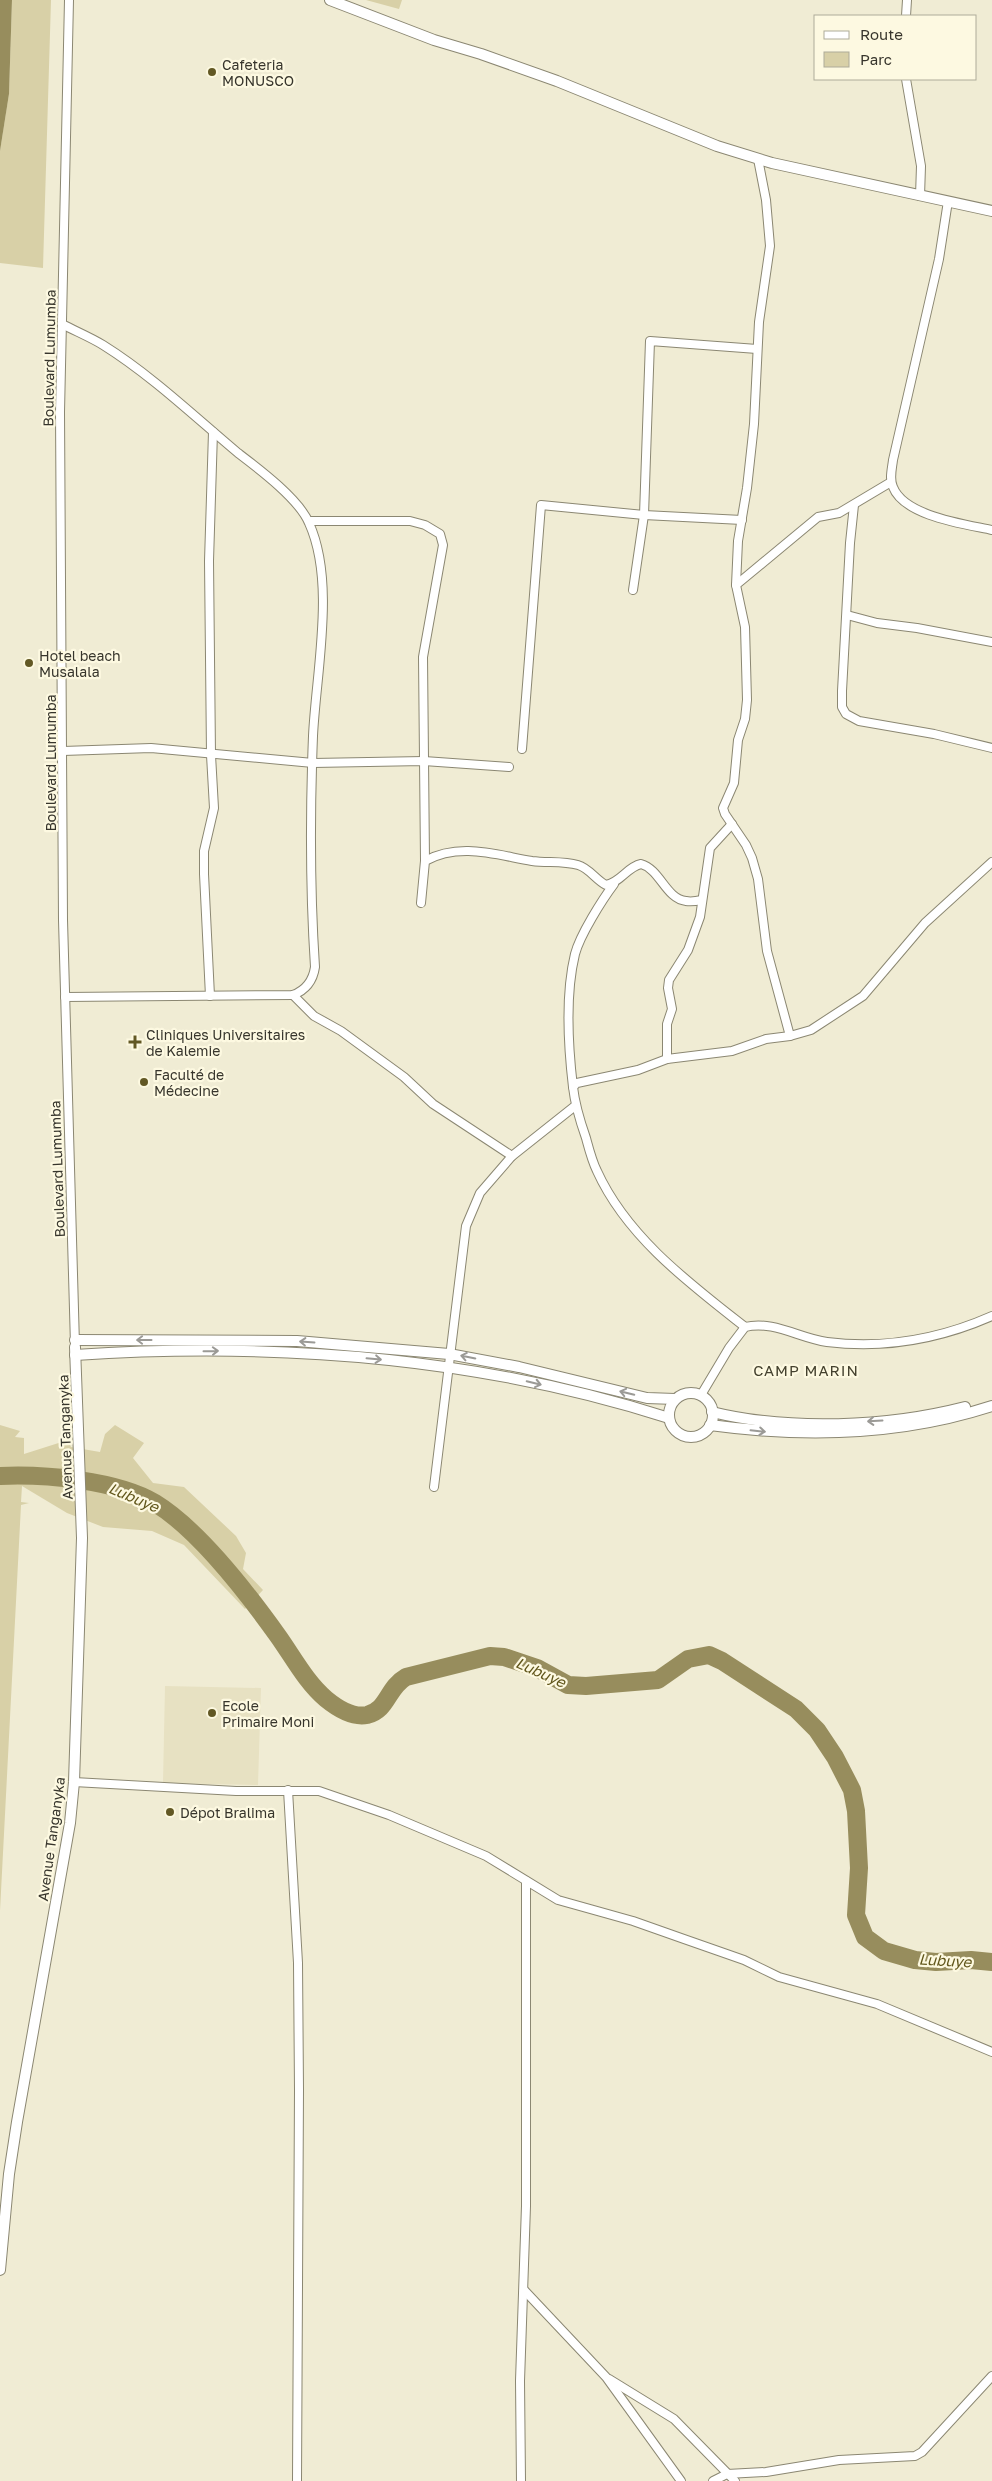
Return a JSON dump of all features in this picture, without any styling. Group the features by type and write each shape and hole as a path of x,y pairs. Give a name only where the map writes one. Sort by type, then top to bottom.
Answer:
{"street":[{"name":"Boulevard Lumumba","path":"69,0 62,324 63,751 65,997 75,1347"},
{"path":"330,0 434,40 481,54 557,81 717,146 758,159 992,211"},
{"path":"906,15 907,0"},
{"path":"906,80 921,166 920,196"},
{"path":"758,159 766,200 770,246 757,349 754,424 738,542 736,585 744,628 745,719 738,740 734,783 724,808 725,814 746,845 756,872 768,952 790,1036"},
{"path":"948,201 939,259 893,460 891,482 899,498 906,505 946,520 992,530"},
{"path":"62,324 112,351 162,388 288,496 309,520 316,543 322,575 313,763 312,909 314,977 308,986 293,995 65,997"},
{"path":"633,590 644,515 650,341 757,349"},
{"path":"210,996 204,851 214,808 211,755 209,561 213,432"},
{"path":"736,585 818,517 839,513 891,482"},
{"path":"522,749 541,505 644,515 742,520"},
{"path":"854,505 850,543 842,707 846,714 859,721 934,734 992,748"},
{"path":"309,520 410,521 425,525 440,534 443,544 423,657 426,861 421,903"},
{"path":"847,615 878,623 992,642"},
{"path":"63,751 151,748 313,763 424,761 509,768"},
{"path":"667,1060 668,1024 672,1010 668,988 670,980 688,950 700,917 710,848 732,824"},
{"path":"426,861 437,854 453,850 489,852 533,861 580,866 599,882 606,885 614,884"},
{"path":"574,1087 577,1083 638,1070 667,1060 732,1051 766,1039 790,1036 811,1030 862,996 878,980 925,922 992,862"},
{"path":"702,900 686,901 679,899 653,871 641,864 631,868 626,876 614,884 575,952 568,1024 575,1106 597,1171 626,1219 652,1248 694,1286 745,1326"},
{"path":"293,995 314,1016 342,1031 404,1077 433,1104 512,1156"},
{"path":"434,1487 466,1226 480,1193 512,1156 575,1106"},
{"path":"701,1396 729,1348 745,1326 767,1325 827,1342 882,1344 944,1334 992,1316"},
{"path":"75,1347 297,1341 450,1354 519,1366 647,1398 675,1400 691,1393 701,1396 709,1402 712,1412 710,1425 703,1433 685,1437 674,1429 669,1418 669,1409 675,1400"},
{"path":"75,1347 258,1351 387,1360 531,1382 615,1402 669,1418"},
{"name":"Avenue Tanganyka","path":"0,2270 9,2174 70,1823 74,1782 82,1538 75,1347"},
{"path":"712,1412 757,1420 808,1423 850,1422 894,1420 948,1411 992,1400"},
{"path":"710,1425 800,1434 883,1431 948,1419 992,1406"},
{"path":"74,1782 228,1791 319,1791 363,1804 486,1856 558,1900 667,1933 744,1960 786,1980 877,2004 992,2052"},
{"path":"288,1790 298,1963 299,2031 301,2193 298,2481"},
{"path":"521,2481 520,2381 524,2290 526,1881"},
{"path":"524,2290 606,2377 681,2481"},
{"path":"713,2481 727,2474 766,2472 839,2460 915,2456 927,2447 992,2376"},
{"path":"606,2377 674,2420 735,2481"}],"shaded area":[{"path":"0,0 12,0 9,94 0,151"},
{"name":"Ecole Primaire Moni","path":"165,1686 261,1688 258,1785 163,1783"}],"green space":[{"path":"12,0 51,0 43,268 0,263 0,151 9,94"},
{"path":"366,0 402,0 399,9"},
{"path":"0,1425 20,1431 15,1437 24,1438 24,1454 68,1440 71,1447 100,1452 105,1434 115,1425 144,1443 133,1458 153,1483 184,1487 236,1536 246,1553 243,1569 263,1590 245,1609 184,1545 152,1531 103,1527 67,1513 22,1486 21,1502 29,1503 21,1505 0,1911"}],"waterway":[{"name":"Lubuye","path":"0,1476 37,1476 79,1480 121,1489 155,1503 189,1529 222,1564 252,1601 306,1677 319,1692 335,1706 350,1714 367,1715 379,1709 395,1687 406,1677 490,1656 504,1657 537,1668 568,1685 586,1686 658,1680 688,1659 709,1655 722,1661 796,1709 817,1730 835,1757 852,1790 856,1811 859,1868 856,1915 865,1937 884,1951 915,1960 992,1962"}],"place":[{"name":"Cafeteria MONUSCO","path":"212,72"},
{"name":"Hotel beach Musalala","path":"29,663"},
{"name":"Cliniques Universitaires de Kalemie","path":"135,1042"},
{"name":"Faculté de Médecine","path":"144,1082"},
{"name":"Ecole Primaire Moni","path":"212,1713"},
{"name":"Dépot Bralima","path":"170,1812"}],"district":[{"name":"CAMP MARIN","path":"806,1370"}]}
